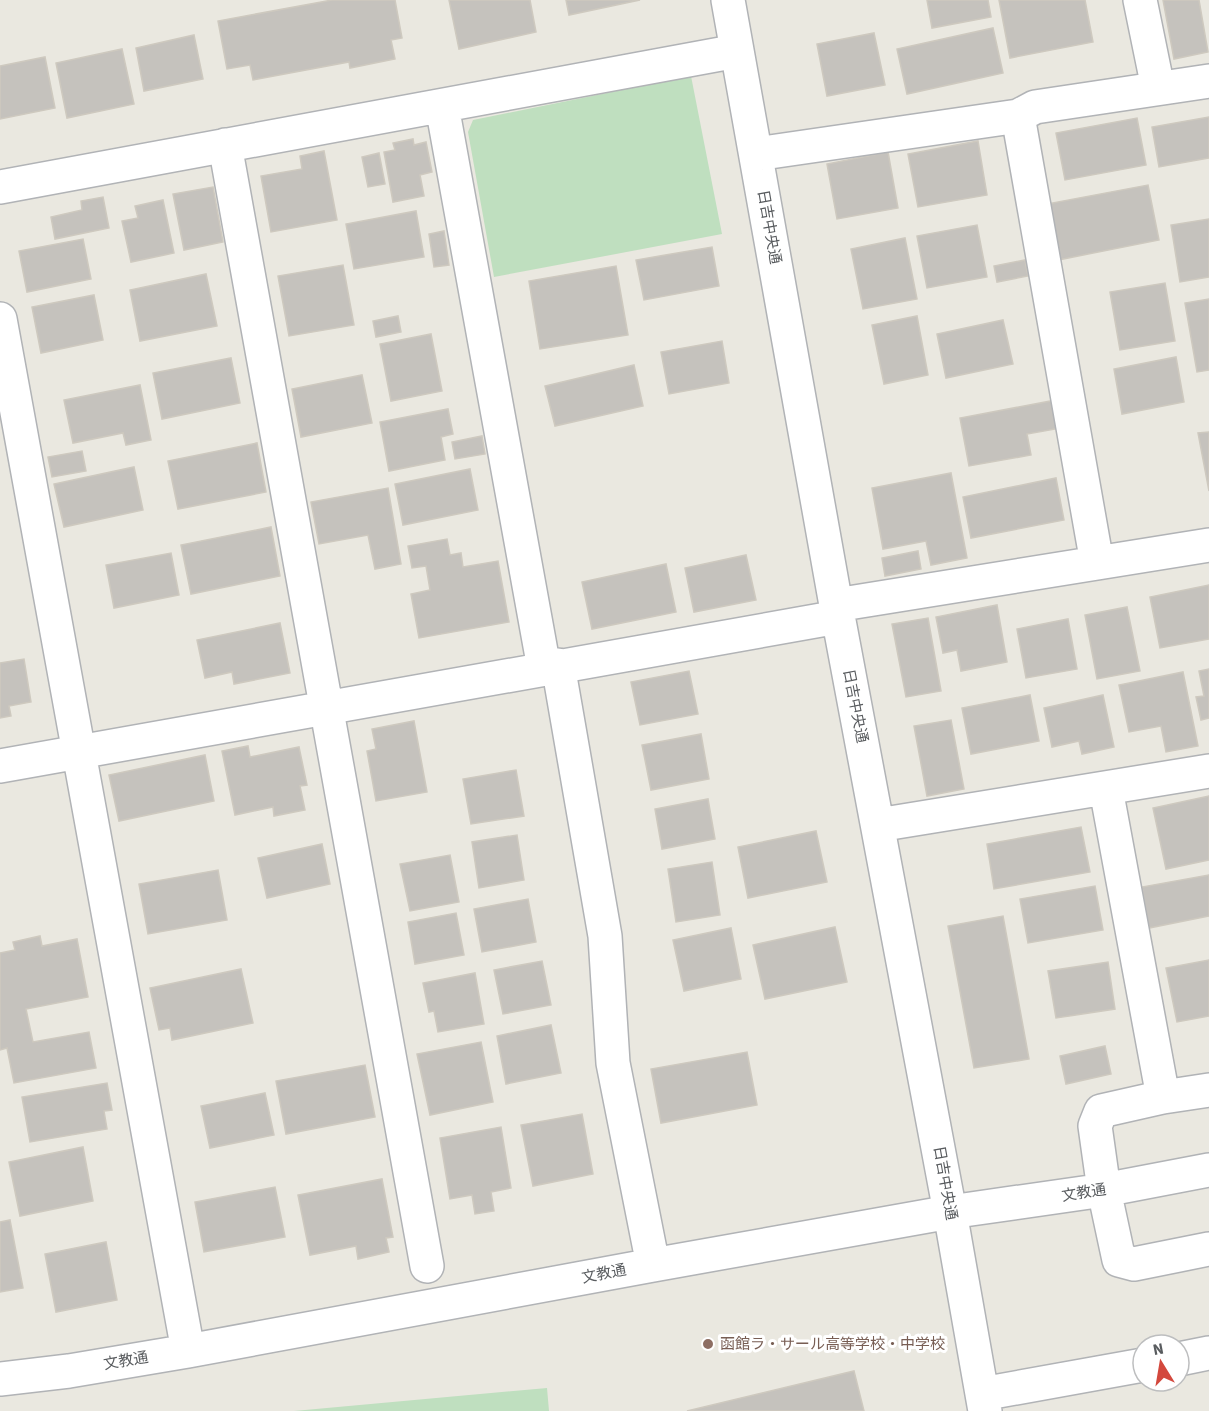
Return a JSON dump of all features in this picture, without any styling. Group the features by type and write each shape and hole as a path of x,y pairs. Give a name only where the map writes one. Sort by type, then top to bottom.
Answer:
{"street":[{"name":"日吉中央通","path":"728,0 837,611 984,1402"},
{"path":"1140,0 1158,88"},
{"path":"0,187 737,51"},
{"path":"756,154 1018,116 1035,108 1209,81"},
{"path":"442,106 605,936 613,1063 653,1265"},
{"path":"1018,116 1097,563"},
{"path":"225,145 428,1266"},
{"path":"0,319 188,1351"},
{"path":"0,766 551,667 1097,563 1209,545"},
{"path":"878,825 1209,771"},
{"path":"1106,789 1163,1097"},
{"path":"1208,1254 1134,1264 1119,1260 1104,1190 1095,1126 1101,1111 1163,1097 1209,1090"},
{"name":"文教通","path":"0,1379 69,1371 188,1351 950,1212 1104,1190 1209,1170"},
{"path":"1191,1357 1209,1353"},
{"path":"984,1402 1131,1368"}],"green space":[{"path":"691,76 722,234 494,277 468,132 473,120"},
{"path":"547,1388 549,1411 294,1411"}],"building":[{"path":"332,0 395,0 402,38 391,40 395,59 350,68 349,62 253,80 250,65 227,69 218,21"},
{"path":"449,0 530,0 536,32 459,49"},
{"path":"566,0 640,0 569,15"},
{"path":"927,0 988,0 991,17 932,28"},
{"path":"999,0 1085,0 1093,42 1010,58"},
{"path":"1163,0 1199,0 1208,52 1174,59"},
{"path":"993,28 1003,73 907,94 897,49"},
{"path":"874,33 885,85 827,96 817,44"},
{"path":"194,35 203,79 144,91 136,48"},
{"path":"122,49 134,104 67,118 56,63"},
{"path":"45,57 55,108 0,119 0,66"},
{"path":"1209,117 1209,158 1159,167 1152,127"},
{"path":"1137,118 1146,165 1065,180 1056,133"},
{"path":"413,139 414,145 426,142 432,172 420,175 424,196 393,202 384,152 395,150 393,143"},
{"path":"978,141 987,195 918,207 908,154"},
{"path":"324,151 337,220 271,232 261,176 302,169 300,156"},
{"path":"888,152 898,208 837,219 827,164"},
{"path":"379,153 385,184 368,187 362,157"},
{"path":"1148,185 1159,240 1058,260 1047,204"},
{"path":"213,187 223,242 184,250 173,194"},
{"path":"103,197 109,228 55,239 51,217 82,210 81,201"},
{"path":"163,200 174,253 131,262 122,221 138,218 135,206"},
{"path":"416,211 424,257 354,269 346,224"},
{"path":"1209,219 1209,277 1180,282 1171,225"},
{"path":"977,225 987,277 927,288 917,236"},
{"path":"444,231 449,265 434,267 429,234"},
{"path":"905,238 917,299 863,309 851,249"},
{"path":"83,239 91,279 27,292 19,251"},
{"path":"712,247 719,286 644,300 636,260"},
{"path":"1025,260 1028,276 997,282 994,266"},
{"path":"343,265 354,325 289,336 278,276"},
{"path":"616,266 628,335 540,349 529,281"},
{"path":"206,274 217,326 140,341 130,290"},
{"path":"1165,283 1175,341 1120,350 1110,292"},
{"path":"94,295 103,340 41,353 32,307"},
{"path":"1209,299 1209,370 1197,372 1185,303"},
{"path":"398,316 401,332 376,337 373,321"},
{"path":"917,316 928,375 884,384 872,325"},
{"path":"1003,320 1013,364 946,378 937,334"},
{"path":"431,334 442,391 391,401 380,344"},
{"path":"722,341 729,383 669,394 661,352"},
{"path":"1176,357 1184,402 1122,414 1114,369"},
{"path":"231,358 240,403 162,419 153,373"},
{"path":"634,365 643,406 555,426 545,386"},
{"path":"362,375 372,423 301,437 292,389"},
{"path":"140,385 151,440 126,445 123,433 73,443 64,400"},
{"path":"1056,400 1061,428 1027,434 1031,455 969,466 960,418"},
{"path":"448,409 453,434 441,437 445,460 389,471 380,422"},
{"path":"1209,432 1209,491 1198,433"},
{"path":"482,436 485,454 455,459 452,442"},
{"path":"257,443 266,492 178,509 168,461"},
{"path":"82,451 86,471 52,477 48,457"},
{"path":"134,467 143,510 64,527 54,484"},
{"path":"470,469 478,510 403,525 395,484"},
{"path":"951,473 967,558 931,565 926,541 883,549 872,488"},
{"path":"1056,478 1064,520 971,538 963,497"},
{"path":"388,488 401,564 375,569 368,535 319,544 311,502"},
{"path":"271,527 280,576 191,594 181,545"},
{"path":"447,539 450,555 461,553 463,567 498,561 509,622 419,638 411,594 430,590 426,566 412,568 408,546"},
{"path":"918,551 921,569 885,576 882,558"},
{"path":"171,553 179,595 114,608 106,565"},
{"path":"746,555 756,600 694,612 685,568"},
{"path":"666,564 676,612 592,629 582,582"},
{"path":"1209,585 1209,639 1160,648 1150,597"},
{"path":"997,605 1007,662 961,671 957,650 943,653 936,617"},
{"path":"1127,607 1140,671 1097,679 1085,615"},
{"path":"928,618 941,691 906,697 892,624"},
{"path":"1068,619 1077,669 1026,678 1017,629"},
{"path":"280,623 290,673 234,684 232,672 205,678 197,640"},
{"path":"24,659 31,702 9,706 11,716 0,718 0,663"},
{"path":"1209,669 1209,718 1201,720 1196,697 1204,696 1199,671"},
{"path":"689,671 698,714 640,725 631,682"},
{"path":"1183,672 1198,746 1166,752 1161,726 1129,732 1119,685"},
{"path":"1030,695 1039,741 971,754 962,708"},
{"path":"1103,695 1114,747 1082,754 1079,741 1052,747 1044,708"},
{"path":"951,720 964,789 927,796 914,726"},
{"path":"414,721 427,792 376,801 367,751 376,749 372,729"},
{"path":"701,734 709,779 651,790 642,745"},
{"path":"248,746 250,757 299,747 307,785 300,786 305,810 274,816 273,807 235,815 222,751"},
{"path":"205,755 214,801 119,821 109,775"},
{"path":"516,770 524,816 471,824 463,779"},
{"path":"1209,796 1209,860 1166,869 1153,808"},
{"path":"708,799 715,839 662,849 655,809"},
{"path":"1081,827 1090,872 994,889 987,844"},
{"path":"816,831 827,882 748,898 738,847"},
{"path":"517,835 524,880 479,888 472,842"},
{"path":"322,844 330,884 267,898 258,858"},
{"path":"450,855 459,902 410,911 400,864"},
{"path":"712,862 720,915 676,922 668,869"},
{"path":"218,870 227,920 148,934 139,884"},
{"path":"1209,875 1209,916 1149,928 1142,887"},
{"path":"1095,886 1103,930 1028,943 1020,899"},
{"path":"528,899 536,942 482,952 474,909"},
{"path":"456,913 464,955 415,964 408,922"},
{"path":"1003,916 1029,1059 974,1068 948,926"},
{"path":"835,927 847,982 765,999 753,945"},
{"path":"731,928 741,979 684,991 673,940"},
{"path":"40,936 42,946 77,939 88,997 26,1009 33,1042 89,1032 96,1068 14,1083 7,1048 0,1050 0,953 15,950 13,942"},
{"path":"1209,960 1209,1016 1177,1022 1166,968"},
{"path":"542,961 551,1005 503,1014 494,970"},
{"path":"1108,962 1115,1009 1056,1018 1048,971"},
{"path":"241,969 253,1023 172,1040 170,1028 159,1030 150,988"},
{"path":"475,973 484,1024 438,1032 434,1011 429,1012 423,983"},
{"path":"551,1025 561,1073 506,1084 497,1036"},
{"path":"481,1042 493,1102 430,1115 417,1054"},
{"path":"1105,1046 1111,1074 1066,1084 1060,1056"},
{"path":"747,1052 757,1105 661,1123 651,1069"},
{"path":"365,1065 375,1117 286,1134 276,1081"},
{"path":"107,1083 112,1110 104,1111 107,1129 30,1142 22,1097"},
{"path":"265,1093 274,1135 210,1148 201,1106"},
{"path":"582,1114 593,1174 533,1186 521,1125"},
{"path":"501,1127 511,1188 491,1192 494,1211 475,1214 472,1195 450,1199 440,1138"},
{"path":"83,1147 93,1201 20,1216 9,1162"},
{"path":"382,1179 393,1237 386,1238 389,1252 358,1259 356,1246 310,1255 298,1195"},
{"path":"275,1187 285,1237 204,1252 195,1202"},
{"path":"10,1220 23,1288 0,1292 0,1222"},
{"path":"106,1242 117,1300 56,1312 45,1254"},
{"path":"854,1371 864,1411 687,1411"}],"place":[{"name":"函館ラ・サール高等学校・中学校","path":"708,1344"}]}
